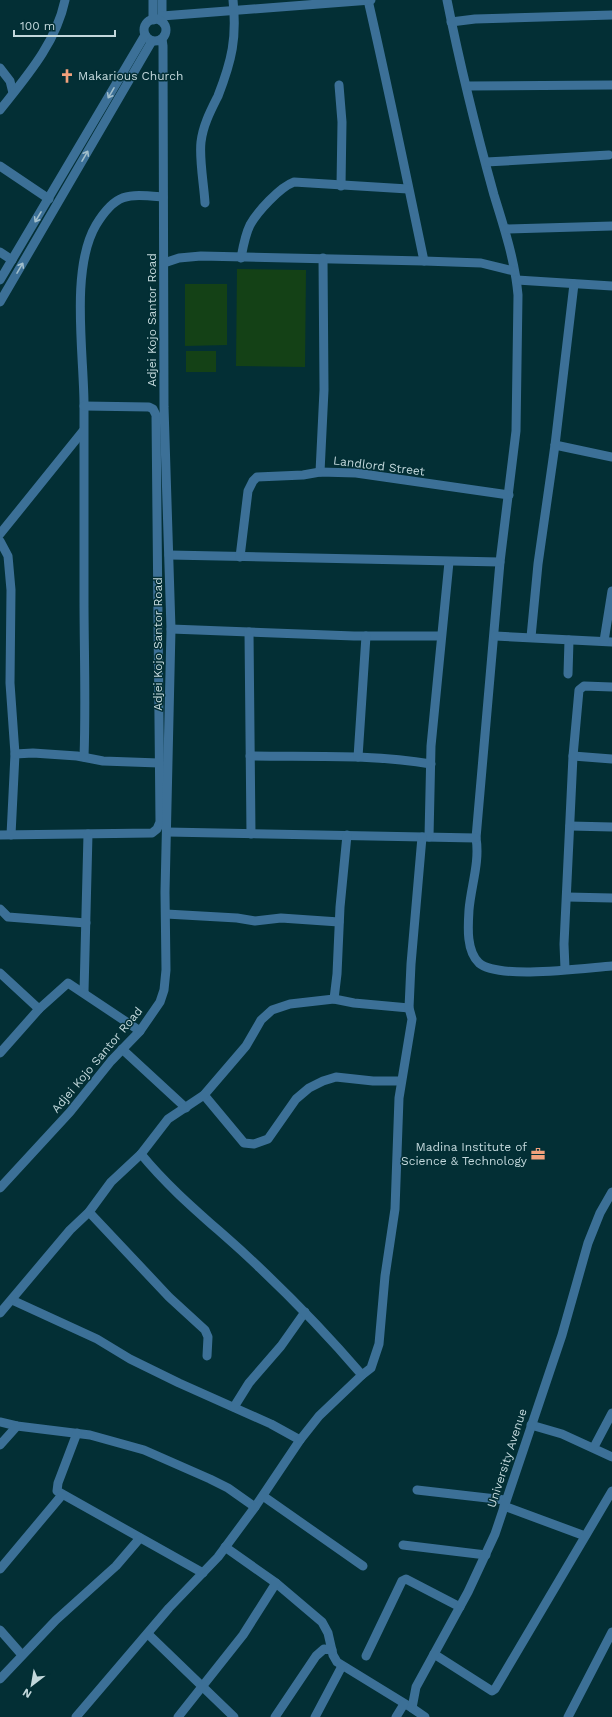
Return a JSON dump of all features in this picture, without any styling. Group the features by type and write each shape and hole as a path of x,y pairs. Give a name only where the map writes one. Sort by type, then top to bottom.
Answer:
{"street":[{"path":"0,110 54,34 65,0"},
{"path":"153,0 159,19"},
{"path":"159,19 162,0"},
{"path":"205,203 201,142 207,119 227,72 236,32 233,0"},
{"path":"368,0 390,94 408,189 424,260"},
{"path":"153,38 145,26 159,19 234,11 371,0"},
{"path":"447,0 451,22 486,162 505,229 517,280 518,295 516,431 500,562 495,636 476,838 476,863 468,926 470,947 477,960 486,967 508,971 532,972 612,966"},
{"path":"451,22 475,19 612,14"},
{"name":"Adjei Kojo Santor Road","path":"1,1184 70,1112 122,1049 140,1031 160,1002 164,990 171,629 164,407 163,46 153,38 166,31 159,19"},
{"path":"0,280 49,199 153,38"},
{"path":"0,302 153,38"},
{"path":"0,68 10,81 13,93"},
{"path":"339,85 342,122 341,186"},
{"path":"467,86 612,85"},
{"path":"486,162 609,155"},
{"path":"0,166 49,199"},
{"path":"240,258 250,224 273,197 289,184 294,182 408,189"},
{"path":"84,757 84,406 82,279 86,254 96,226 112,204 124,196 135,194 163,196"},
{"path":"505,229 612,226"},
{"path":"0,252 12,260"},
{"path":"164,263 179,258 201,256 240,258 424,260 481,263 514,271"},
{"path":"320,472 324,390 323,258"},
{"path":"517,280 612,286"},
{"path":"531,637 538,564 555,445 574,284"},
{"path":"0,835 152,833 157,830 160,822 158,762 156,415 153,409 149,407 84,406"},
{"path":"0,534 83,431"},
{"path":"555,445 612,457"},
{"name":"Landlord Street","path":"240,557 248,491 252,481 257,477 302,475 320,472 356,473 509,495"},
{"path":"0,541 8,556 11,590 10,683 15,754 11,835"},
{"path":"169,555 500,562"},
{"path":"76,1717 169,1608 226,1547 263,1496 300,1440 319,1416 371,1368 379,1344 385,1276 395,1209 396,1141 401,1080 412,1019 409,1008 426,837 441,636 449,562"},
{"path":"495,636 608,642 612,591"},
{"path":"171,629 366,636 441,636"},
{"path":"249,632 251,834"},
{"path":"358,757 366,636"},
{"path":"568,674 569,640"},
{"path":"565,969 564,944 573,756 579,690 584,686 612,687"},
{"path":"15,754 33,753 84,757 103,761 158,762"},
{"path":"250,756 358,757 407,760 431,764"},
{"path":"573,756 612,759"},
{"path":"570,826 612,827"},
{"path":"167,832 476,838"},
{"path":"84,992 88,834"},
{"path":"334,999 347,835"},
{"path":"567,897 612,898"},
{"path":"0,909 8,917 86,923"},
{"path":"166,914 237,918 255,921 281,918 339,922"},
{"path":"0,973 39,1009"},
{"path":"0,1053 39,1009 68,983 84,992 140,1031"},
{"path":"0,1313 70,1230 89,1212 111,1182 141,1154 168,1119 204,1095 246,1046 261,1020 272,1010 290,1004 334,999 354,1003 409,1008"},
{"path":"122,1049 186,1108"},
{"path":"204,1095 244,1143 254,1144 268,1139 296,1099 309,1088 323,1081 336,1077 373,1081 401,1080"},
{"path":"141,1154 171,1189 260,1268 305,1312 362,1375"},
{"name":"University Avenue","path":"408,1706 416,1687 460,1607 486,1555 562,1335 594,1226 612,1192"},
{"path":"89,1212 169,1297 204,1330 208,1337 207,1356"},
{"path":"12,1300 97,1339 130,1359 179,1383 272,1424 300,1440"},
{"path":"234,1407 249,1383 281,1346 305,1312"},
{"path":"594,1447 612,1413"},
{"path":"0,1422 17,1426 77,1433 144,1450 228,1488 255,1507"},
{"path":"531,1425 562,1434 594,1447 612,1457"},
{"path":"0,1445 17,1426"},
{"path":"77,1433 58,1483 58,1491 62,1495 203,1573"},
{"path":"417,1490 504,1503 585,1536"},
{"path":"434,1654 493,1691 612,1491"},
{"path":"0,1569 62,1495"},
{"path":"263,1496 363,1566"},
{"path":"0,1679 56,1620 116,1566 140,1538"},
{"path":"403,1545 486,1555"},
{"path":"226,1547 276,1583 322,1622 328,1633 332,1650 337,1662 424,1717"},
{"path":"366,1656 402,1581 406,1579 460,1607"},
{"path":"178,1717 253,1620 276,1583"},
{"path":"0,1630 22,1655"},
{"path":"568,1717 612,1633"},
{"path":"148,1634 234,1717"},
{"path":"276,1717 316,1656 324,1649 332,1650"},
{"path":"315,1717 342,1666"},
{"path":"396,1717 408,1706"}],"green space":[{"path":"237,269 306,270 305,367 236,366"},
{"path":"185,284 227,284 227,345 185,346"},
{"path":"186,351 216,351 216,372 186,372"}],"place":[{"name":"Makarious Church","path":"67,76"},
{"name":"Madina Institute of Science & Technology","path":"538,1154"}]}
